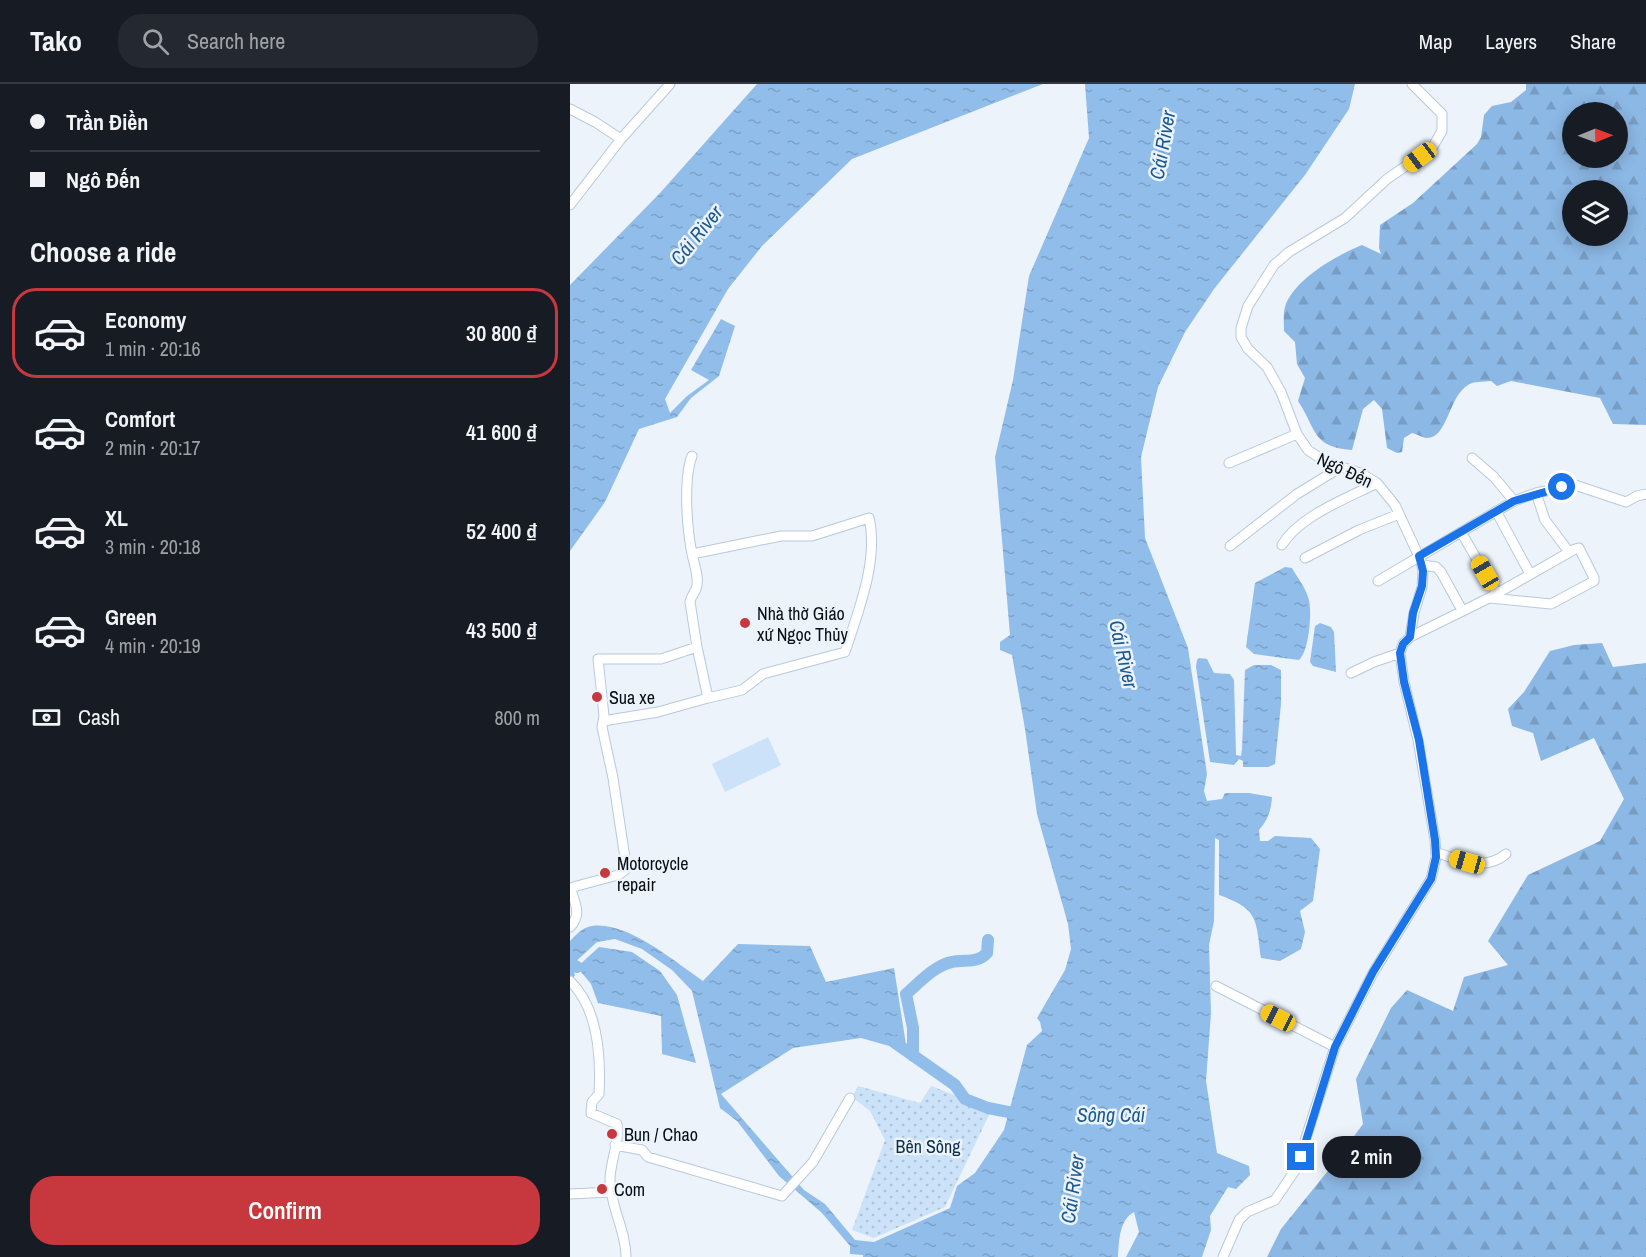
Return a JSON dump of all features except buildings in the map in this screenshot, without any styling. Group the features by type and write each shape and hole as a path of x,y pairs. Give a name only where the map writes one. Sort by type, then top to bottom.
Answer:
{"street":[{"path":"570,205 621,139 670,84"},
{"name":"Ngô Đến","path":"1400,653 1403,644 1410,637 1413,613 1422,586 1420,560 1400,514 1392,500 1377,483 1365,476 1315,457 1308,450 1297,434 1267,367 1248,349 1241,337 1245,315 1263,280 1282,257 1345,218 1388,179 1424,154 1438,140 1442,131 1443,114 1412,84"},
{"path":"570,109 621,139"},
{"path":"1229,463 1297,434"},
{"path":"692,456 687,518 698,583 690,602 708,698"},
{"path":"1472,458 1494,477 1514,501"},
{"path":"1230,546 1297,494 1341,467"},
{"path":"1282,545 1287,536 1316,514 1377,483"},
{"path":"1378,581 1420,560 1496,511 1536,493 1575,485 1626,502 1636,496 1646,494"},
{"path":"1536,493 1545,520 1569,552"},
{"path":"1496,511 1530,574"},
{"path":"1305,558 1359,530 1400,514"},
{"path":"603,721 658,712 742,690 763,674 845,652 862,600 873,549 869,518 812,536 781,536 692,554"},
{"path":"1461,532 1493,596"},
{"path":"1410,637 1493,596 1579,548 1594,581 1551,604 1493,596"},
{"path":"1420,560 1436,567 1441,572 1462,610"},
{"path":"570,927 578,914 571,890 573,887 618,875 625,870 613,778 602,727 598,659 661,659 697,647"},
{"path":"1223,1257 1239,1220 1247,1212 1275,1200 1296,1169 1335,1047 1373,972 1431,879 1436,852 1419,740 1404,682 1400,653 1351,673"},
{"path":"1436,852 1467,862 1489,864 1506,854"},
{"path":"572,983 588,1008 599,1053 599,1094 592,1102 591,1113 617,1124 610,1179 611,1192 625,1238 626,1257"},
{"path":"1216,986 1335,1047"},
{"path":"615,1145 642,1150 648,1157 781,1196 818,1156 850,1098"},
{"path":"570,1194 611,1192"}],"green space":[{"path":"1526,84 1646,84 1646,425 1613,424 1600,398 1511,381 1497,386 1491,381 1468,385 1456,398 1439,432 1433,437 1426,438 1412,433 1404,438 1402,452 1397,453 1387,448 1382,409 1374,400 1363,409 1352,450 1329,445 1317,435 1298,401 1305,378 1297,364 1295,342 1284,331 1284,310 1290,297 1306,278 1352,249 1362,245 1381,254 1380,225 1413,203 1477,144 1481,137 1484,115 1492,106 1511,102 1526,90"},
{"path":"1602,643 1613,667 1646,663 1646,1257 1267,1257 1281,1229 1363,1124 1356,1079 1391,1008 1407,990 1453,1011 1464,977 1508,965 1488,941 1528,875 1600,841 1624,799 1594,738 1541,761 1533,733 1512,726 1508,709 1524,692 1550,651 1574,645"},
{"path":"768,737 781,765 725,792 712,764"},
{"name":"Bên Sông","path":"858,1086 920,1103 931,1086 965,1099 990,1113 945,1207 874,1238 852,1230 885,1140 870,1111 852,1097"}],"water":[{"name":"Cái River","path":"757,84 1043,84 852,159 762,246 728,289 665,399 670,413 687,396 709,380 691,370 721,319 735,326 719,376 691,398 677,417 639,429 605,502 570,551 570,285 660,193"},
{"name":"Sông Cái","path":"1085,84 1355,84 1349,109 1305,175 1214,289 1185,332 1158,387 1141,457 1145,538 1188,648 1207,774 1204,791 1207,801 1222,799 1225,793 1249,793 1272,797 1265,823 1259,830 1260,841 1268,841 1275,836 1311,838 1320,849 1313,901 1300,911 1305,932 1301,949 1280,961 1261,958 1256,925 1249,911 1242,905 1219,895 1219,840 1215,838 1214,921 1209,945 1211,1013 1206,1081 1217,1153 1249,1166 1250,1175 1236,1189 1228,1187 1210,1216 1211,1230 1202,1257 1126,1257 1139,1232 1134,1212 1125,1220 1118,1257 863,1257 863,1255 850,1254 850,1246 822,1213 779,1176 737,1121 720,1108 692,991 672,970 642,949 615,939 597,942 572,965 575,975 570,983 570,941 588,927 602,926 617,929 633,935 664,953 703,981 738,944 810,946 826,982 894,968 907,1051 861,1038 793,1048 721,1094 804,1190 825,1204 855,1240 874,1242 950,1208 957,1186 975,1173 1004,1130 1027,1045 1042,1031 1037,1018 1065,970 1071,949 1068,924 1037,814 1012,655 1000,650 1000,642 1010,635 995,457 1013,380 1029,276 1089,138"},
{"path":"1285,567 1292,568 1305,590 1309,603 1308,640 1299,660 1254,654 1246,647 1255,583"},
{"path":"1320,623 1331,627 1334,632 1336,672 1313,666 1310,662 1315,626"},
{"path":"1199,658 1207,659 1214,673 1230,674 1234,680 1236,755 1241,756 1245,670 1254,665 1271,665 1281,670 1281,704 1275,764 1268,767 1243,767 1243,761 1239,759 1234,765 1210,762 1196,667"},
{"path":"599,947 632,952 660,971 677,995 696,1063 662,1054 661,1016 598,1003 591,984 577,967"}],"waterway":[{"path":"913,1056 913,1028 906,994 939,967 952,962 979,959 987,953 988,940"},
{"path":"570,963 577,967"},
{"path":"894,1042 955,1085 965,1099 988,1108 1024,1115"}],"place":[{"name":"Nhà thờ Giáo xứ Ngọc Thủy","path":"745,623"},
{"name":"Sua xe","path":"597,697"},
{"name":"Motorcycle repair","path":"605,873"},
{"name":"Bun / Chao","path":"612,1134"},
{"name":"Com","path":"602,1189"}],"route":[{"path":"1301,1157 1335,1047 1373,972 1427,886 1434,869 1436,857 1433,825 1419,740 1404,682 1400,653 1403,644 1410,637 1413,613 1422,586 1423,571 1419,556 1514,501 1562,487"}]}
